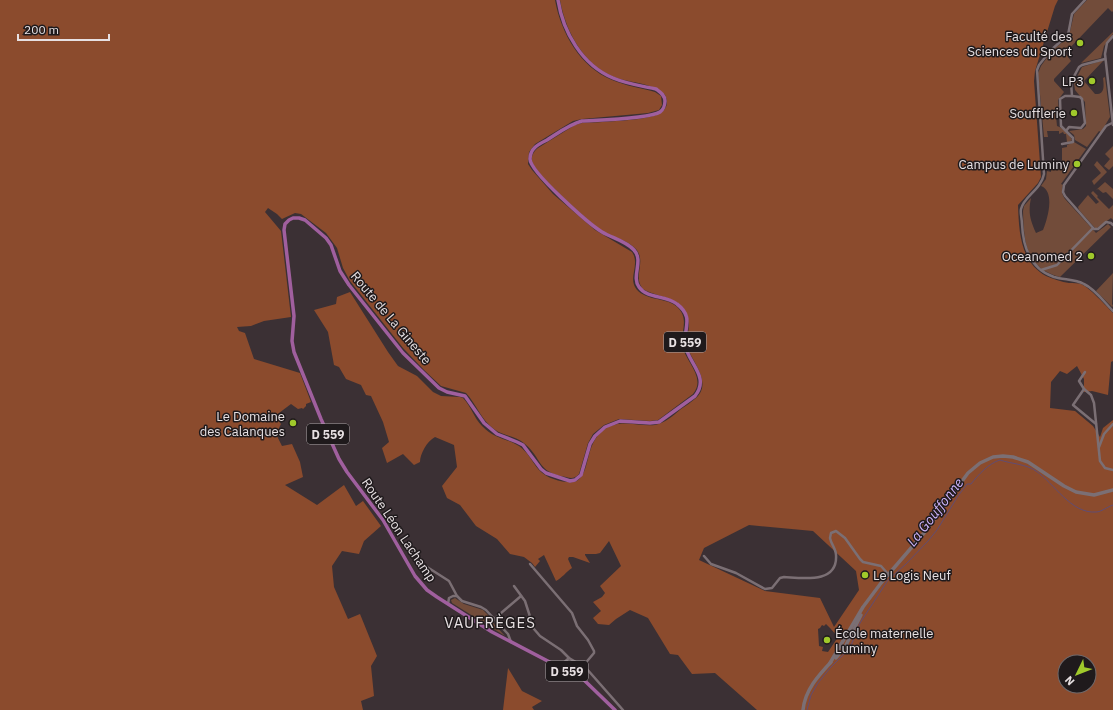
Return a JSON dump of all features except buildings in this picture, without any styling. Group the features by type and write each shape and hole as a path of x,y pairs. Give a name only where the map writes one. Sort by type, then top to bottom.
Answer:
{"main road":[{"name":"Route de La Gineste","path":"284,230 285,224 289,220 295,218 302,219 329,241 340,270 349,285 403,353 426,376 443,390 465,396 480,419 489,428 497,434 522,445 541,469 550,475 562,479 575,480 581,475 590,444 595,436 605,427 620,421 650,423 659,422 695,396 699,392 701,382 685,344 687,327 686,316 683,310 670,300 642,291 636,282 638,258 634,250 596,228 555,192 534,169 531,163 531,153 536,146 575,123 582,121 648,116 660,112 665,106 665,98 661,92 612,78 601,72 588,61 576,46 566,29 561,16 558,0"},
{"name":"Route Léon Lachamp","path":"284,230 294,316 292,345 336,454 347,472 383,520 415,576 427,590 492,632 559,666 589,684 615,710"}],"street":[{"path":"1085,0 1072,14 1068,35 1051,50 1042,61 1038,70 1040,115 1045,164 1041,184 1027,199 1021,209 1023,244 1030,257 1041,270 1053,277 1077,281 1086,285 1113,311"},
{"path":"1113,36 1107,43 1105,50 1105,59 1112,101 1113,124 1106,126 1064,185 1063,192 1093,228 1098,229 1106,222 1113,225"},
{"path":"1072,96 1071,82 1079,67 1105,59"},
{"path":"1062,144 1070,143 1073,140 1072,136 1066,131 1061,126 1060,99 1065,96 1080,97 1082,99 1085,123 1081,128 1069,127 1066,131"},
{"path":"1041,270 1057,265 1093,228"},
{"path":"1085,372 1079,381 1093,399 1099,458 1101,464 1108,469 1113,470"},
{"path":"1084,389 1073,405 1096,425"},
{"path":"1099,448 1104,434 1113,424"},
{"path":"803,710 806,696 810,688 830,663 863,607 888,574 924,534 968,473 976,466 988,459 998,456 1008,456 1023,459 1070,489 1081,493 1094,495 1113,490"},
{"path":"704,556 711,564 736,573 759,587 769,589 772,588 780,578 816,578 831,571 835,566 836,556 830,535 836,531 844,538 860,560 881,566 888,574"},
{"path":"402,541 424,566 449,581 457,596 449,598 448,604"},
{"path":"530,564 572,613 577,626 588,640 594,651 594,654 583,666"},
{"path":"514,586 528,610 534,630 540,636 561,650 569,658 583,666 623,710"},
{"name":"Route Léon Lachamp","path":"457,596 465,603 481,607 511,638 511,642"},
{"path":"494,619 521,596"},
{"path":"559,666 569,658"}],"shaded area":[{"path":"0,0 555,0 562,25 567,36 581,58 590,67 612,80 655,92 661,96 662,105 659,110 648,113 573,121 535,144 529,152 528,164 553,194 595,230 632,252 635,261 633,283 643,295 671,303 680,311 684,320 682,344 694,369 697,388 693,394 658,420 650,421 619,419 604,425 593,434 588,443 579,474 573,478 556,475 549,472 541,464 525,444 518,439 501,433 490,425 482,417 466,393 441,386 403,348 350,281 343,268 337,248 326,233 301,214 295,213 282,219 268,208 265,212 281,231 291,317 264,321 251,326 237,327 239,331 245,333 254,359 300,373 311,402 306,404 303,409 298,409 291,404 275,416 281,424 276,434 282,446 292,444 300,462 303,477 285,485 317,505 344,485 356,506 363,501 381,526 364,541 359,554 342,551 332,566 334,587 348,619 360,614 377,656 371,666 374,696 361,701 363,710 0,710"},
{"path":"560,0 1058,0 1035,71 1034,81 1041,177 1038,183 1018,205 1019,225 1020,235 1026,254 1037,270 1046,276 1058,280 1085,286 1113,313 1113,361 1111,362 1108,395 1092,391 1084,392 1084,379 1077,366 1067,374 1060,371 1051,382 1050,408 1075,411 1093,426 1100,437 1103,428 1113,420 1113,710 757,710 715,673 692,674 678,655 670,654 648,618 630,610 609,625 598,624 593,618 601,611 593,602 602,597 605,593 600,586 621,566 609,541 600,553 585,554 590,563 569,557 568,559 572,568 556,581 544,555 538,559 540,561 535,567 524,557 510,554 497,539 476,526 460,505 447,498 442,486 457,467 454,445 435,437 429,441 424,448 420,462 414,465 403,454 387,463 382,448 389,442 383,422 371,396 366,395 361,385 346,379 339,367 334,365 328,332 314,310 336,304 337,297 350,292 398,366 417,376 433,392 441,396 463,398 479,423 496,436 519,446 525,451 542,473 556,480 575,482 580,478 584,472 593,442 605,429 624,423 649,425 659,424 666,421 696,398 700,392 702,380 687,346 689,325 684,308 679,303 643,289 639,280 640,259 636,249 629,243 601,230 595,225 542,176 532,161 533,154 538,148 575,125 582,123 623,121 654,116 665,109 667,104 665,95 653,87 620,79 597,67 579,48 567,25","holes":["749,525 813,531 856,571 859,590 834,627 820,598 765,591 699,560 704,548","826,624 838,637 828,652 822,651 823,647 819,646 818,629 822,625 824,626"]},
{"path":"1087,0 1113,0 1113,11 1112,12 1108,8 1065,53 1071,61 1054,79 1054,81 1064,92 1058,100 1059,116 1056,116 1057,126 1066,132 1072,140 1067,142 1066,134 1063,132 1059,134 1059,131 1047,131 1048,137 1044,137 1038,73 1051,52 1069,36 1074,14"},
{"path":"1113,32 1104,46 1101,58 1081,63"},
{"path":"1104,60 1084,81 1095,94 1098,94 1101,93 1103,89 1103,78 1105,77 1110,117 1101,132 1099,131 1087,147 1075,140 1074,135 1069,131 1083,129 1086,126 1085,102 1075,90 1074,83 1082,67"},
{"path":"1074,142 1086,149 1061,184 1063,185 1063,196 1096,233 1108,224 1111,227 1060,277 1048,273 1033,260 1026,243 1023,211 1024,206 1031,198 1030,216 1032,224 1036,233 1043,230 1048,213 1049,200 1046,189 1041,186 1046,179 1047,171 1051,172 1051,169 1062,168 1062,148 1067,147 1067,145"},
{"path":"1113,146 1113,166 1109,170 1104,166 1110,159 1105,154"},
{"path":"1097,161 1107,172 1094,185 1092,181 1101,173 1094,165"},
{"path":"1105,182 1113,189 1113,199 1106,192 1103,193 1098,189 1096,190"},
{"path":"1093,191 1109,209 1113,205 1113,220 1111,218 1097,228 1095,228 1078,207 1088,195 1096,204 1099,202 1091,193"},
{"path":"1113,273 1113,306 1112,307 1096,291"},
{"path":"455,598 464,604 483,610 505,636 452,603 451,600"},
{"path":"508,668 522,691 542,701 532,707 534,710 503,710"}],"waterway":[{"name":"La Gouffonne","path":"807,710 811,695 818,683 847,651 860,623 888,580 928,541 937,530 967,484 971,484 980,473 992,464 1000,460 1023,465 1032,469 1043,476 1063,497 1079,508 1087,511 1098,512 1113,505"}],"place":[{"name":"Faculté des Sciences du Sport","path":"1080,43"},
{"name":"LP3","path":"1092,81"},
{"name":"Soufflerie","path":"1074,113"},
{"name":"Campus de Luminy","path":"1077,164"},
{"name":"Oceanomed 2","path":"1091,256"},
{"name":"Le Domaine des Calanques","path":"293,423"},
{"name":"Le Logis Neuf","path":"865,575"},
{"name":"École maternelle Luminy","path":"827,640"}],"district":[{"name":"VAUFRÈGES","path":"490,622"}]}
